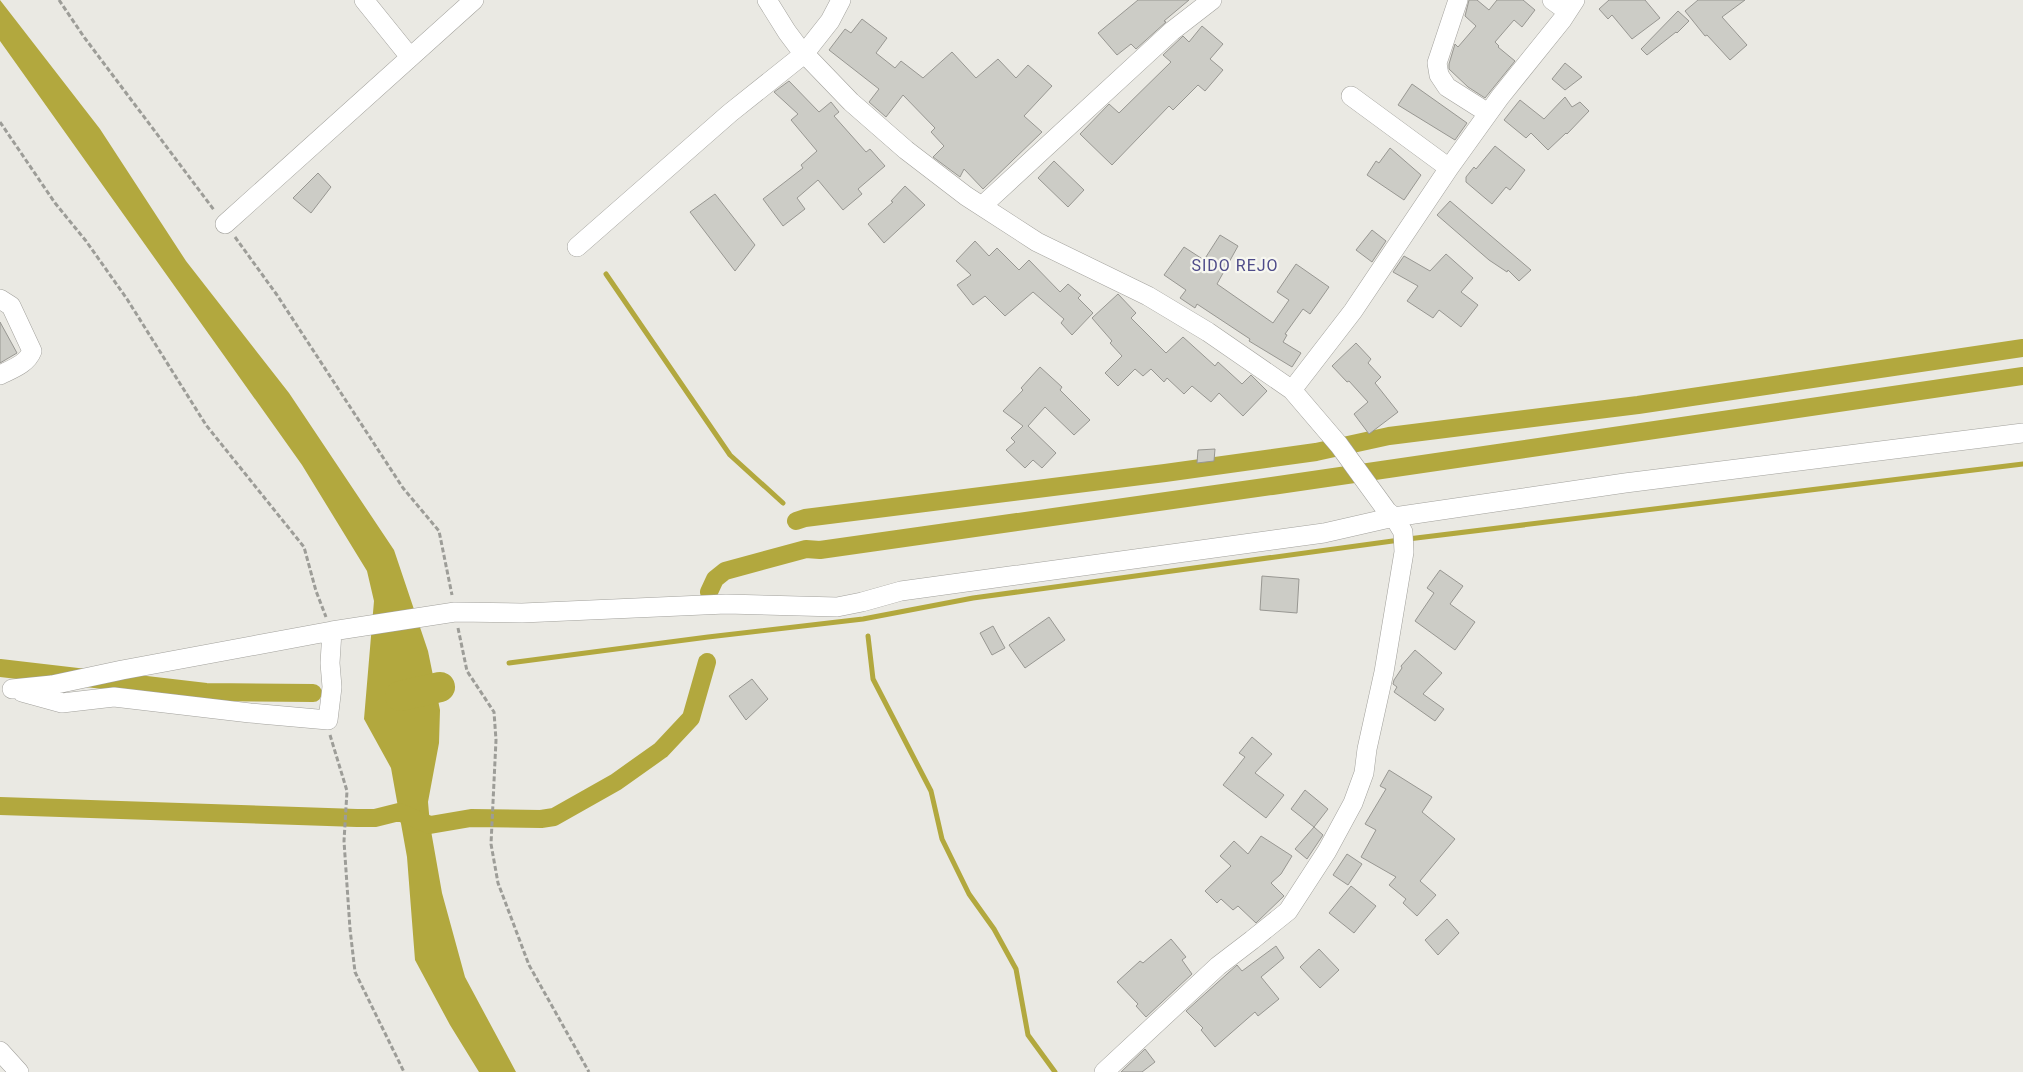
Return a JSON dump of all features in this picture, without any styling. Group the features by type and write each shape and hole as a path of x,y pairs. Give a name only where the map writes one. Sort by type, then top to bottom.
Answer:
{"street":[{"path":"364,0 410,57"},
{"path":"225,224 474,0"},
{"path":"766,0 804,54 852,102 906,150 982,206 1037,242 1148,296 1208,332 1292,390 1339,445 1362,479 1399,525 1404,552 1384,672 1367,749 1364,773 1353,803 1327,851 1288,911 1218,966 1104,1072"},
{"path":"577,248 730,113 804,54 830,21 841,0"},
{"path":"982,206 1172,31 1212,0"},
{"path":"1458,0 1437,63 1439,75 1446,87 1488,113"},
{"path":"1292,390 1353,311 1488,113 1571,5 1552,0"},
{"path":"1350,96 1450,168"},
{"path":"0,299 11,306 32,351 29,358 24,362 0,375"},
{"path":"6,689 52,685 122,670 338,630 455,612 577,611 740,604 837,607 901,591 1324,533 1399,525 1625,483 2023,433"},
{"path":"6,689 62,704 114,697 328,720 332,687 330,663 338,630"},
{"path":"0,1050 20,1072"}],"path":[{"path":"59,0 84,37 277,295 403,488 439,531 467,671 494,712 496,740 491,844 498,883 529,966 588,1072"},
{"path":"0,122 55,203 86,241 127,299 206,425 304,547 316,591 338,630"},
{"path":"328,720 330,741 347,790 344,841 355,972 404,1072"}],"shaded area":[{"path":"0,0 100,129 186,261 289,393 394,550 428,651 440,710 439,743 428,802 430,825 442,893 465,977 516,1072 479,1072 450,1025 415,960 407,857 391,768 364,719 374,601 367,571 302,465 0,41"}],"building":[{"path":"1138,0 1189,0 1164,21 1166,22 1136,49 1131,44 1117,55 1098,33"},
{"path":"1469,0 1477,0 1489,10 1497,0 1523,0 1535,10 1522,27 1514,20 1495,42 1498,47 1515,61 1485,98 1468,87 1449,69 1455,44 1458,47 1476,26 1465,16"},
{"path":"1609,0 1645,0 1660,18 1632,39 1612,15 1608,19 1599,9"},
{"path":"1698,0 1745,0 1722,17 1747,45 1730,60 1707,35 1705,36 1685,11"},
{"path":"1678,11 1689,21 1677,33 1647,55 1641,49"},
{"path":"862,19 887,38 876,53 895,68 901,61 923,78 952,52 976,78 998,59 1016,78 1028,65 1052,86 1024,116 1042,132 983,189 964,169 960,177 933,157 944,146 931,132 935,128 903,95 886,117 869,102 879,89 829,50 845,29 851,33"},
{"path":"1202,26 1223,44 1210,59 1223,70 1205,91 1198,85 1173,110 1169,106 1112,165 1080,134 1109,104 1119,113 1171,62 1163,55 1183,36 1189,42"},
{"path":"1565,63 1582,77 1565,90 1552,79"},
{"path":"789,81 819,112 831,102 839,112 834,116 866,152 870,149 885,166 858,189 862,194 843,210 818,180 797,198 805,209 783,226 763,199 803,168 801,165 817,151 791,120 798,114 774,92"},
{"path":"1412,84 1467,123 1455,140 1398,105"},
{"path":"1565,97 1572,107 1580,102 1589,111 1567,134 1548,150 1531,133 1526,138 1504,120 1520,100 1544,119"},
{"path":"1495,146 1525,170 1510,190 1506,187 1492,204 1466,182 1466,177 1474,167 1476,169"},
{"path":"1390,148 1421,175 1404,200 1367,175 1376,161 1379,163"},
{"path":"1054,161 1084,190 1068,207 1038,178"},
{"path":"318,173 331,187 311,213 293,198"},
{"path":"905,186 925,205 884,243 868,224 893,202 891,201"},
{"path":"715,194 755,245 735,271 690,212"},
{"path":"1450,201 1531,270 1519,281 1508,270 1507,272 1489,260 1437,215"},
{"path":"1372,230 1386,241 1372,262 1356,250"},
{"path":"1220,235 1238,246 1217,284 1273,323 1289,300 1277,292 1296,264 1329,287 1310,314 1303,309 1285,334 1287,335 1283,342 1301,353 1292,367 1249,341 1250,339 1197,304 1195,308 1180,298 1186,290 1164,275 1184,247 1204,260"},
{"path":"975,241 989,256 997,248 1019,270 1029,260 1060,292 1068,284 1081,295 1078,298 1093,313 1072,335 1061,323 1064,319 1033,292 1005,316 985,296 973,305 957,285 971,275 956,261"},
{"path":"1446,254 1473,278 1461,292 1478,305 1461,327 1439,310 1433,318 1407,301 1418,286 1393,272 1404,256 1430,271"},
{"path":"1118,294 1136,313 1131,318 1166,353 1183,337 1215,366 1218,362 1242,384 1251,375 1267,391 1243,416 1219,393 1211,402 1192,386 1184,394 1167,378 1164,382 1151,369 1143,376 1135,369 1118,386 1105,373 1122,356 1092,318"},
{"path":"0,322 17,353 0,363"},
{"path":"1356,343 1371,359 1368,363 1381,377 1375,383 1398,412 1369,434 1354,414 1368,402 1332,366"},
{"path":"1040,367 1062,387 1060,390 1090,420 1074,435 1045,407 1028,426 1056,453 1042,468 1033,460 1025,468 1006,450 1015,442 1011,438 1023,426 1003,411 1023,390 1021,388"},
{"path":"1215,449 1214,461 1197,463 1198,450"},
{"path":"1440,570 1463,586 1450,604 1475,622 1455,650 1415,621 1434,593 1427,588"},
{"path":"1262,576 1299,579 1297,613 1260,610"},
{"path":"1049,617 1065,640 1025,668 1009,645"},
{"path":"993,626 1005,648 992,655 980,633"},
{"path":"1415,650 1442,673 1423,694 1444,709 1435,721 1394,692 1397,687 1393,684 1394,680 1402,668 1401,666"},
{"path":"752,679 768,699 746,720 729,696"},
{"path":"1252,737 1272,754 1255,773 1284,795 1266,818 1223,785 1245,757 1239,753"},
{"path":"1389,770 1432,797 1422,812 1455,839 1420,881 1436,895 1417,916 1403,903 1406,899 1389,885 1396,877 1361,857 1376,830 1365,824 1386,789 1380,786"},
{"path":"1305,790 1328,809 1314,827 1291,809"},
{"path":"1314,827 1323,835 1307,859 1295,849"},
{"path":"1261,836 1292,856 1281,874 1271,883 1284,896 1256,923 1238,906 1233,910 1221,899 1217,903 1205,891 1231,866 1220,856 1234,841 1248,854"},
{"path":"1347,854 1362,864 1348,885 1333,875"},
{"path":"1351,886 1376,906 1354,933 1329,913"},
{"path":"1447,919 1459,933 1438,955 1425,940"},
{"path":"1171,939 1186,957 1182,960 1192,974 1146,1017 1136,1006 1138,1004 1117,982 1140,961 1143,963"},
{"path":"1276,946 1284,958 1261,977 1279,999 1258,1016 1255,1012 1215,1047 1201,1030 1203,1028 1186,1011 1237,965 1242,971"},
{"path":"1319,949 1339,970 1320,988 1300,967"},
{"path":"1145,1049 1155,1062 1142,1072 1121,1072"}],"waterway":[{"path":"606,274 730,455 783,503"},
{"path":"796,521 805,518 1316,452 1389,436 1638,405 2023,348"},
{"path":"709,592 715,579 725,571 806,549 820,550 1272,486 2023,376"},
{"path":"1408,539 2023,464"},
{"path":"509,663 863,619 973,598 1400,540"},
{"path":"868,636 873,679 931,791 942,839 969,894 994,929 1016,969 1028,1035 1055,1072"},
{"path":"0,806 357,818 375,818 399,812 430,825 471,818 541,819 554,817 616,782 661,750 691,718 707,662"},
{"path":"0,668 206,692 313,693"},
{"path":"400,696 440,687"}],"district":[{"name":"SIDO REJO","path":"1235,265"}]}
